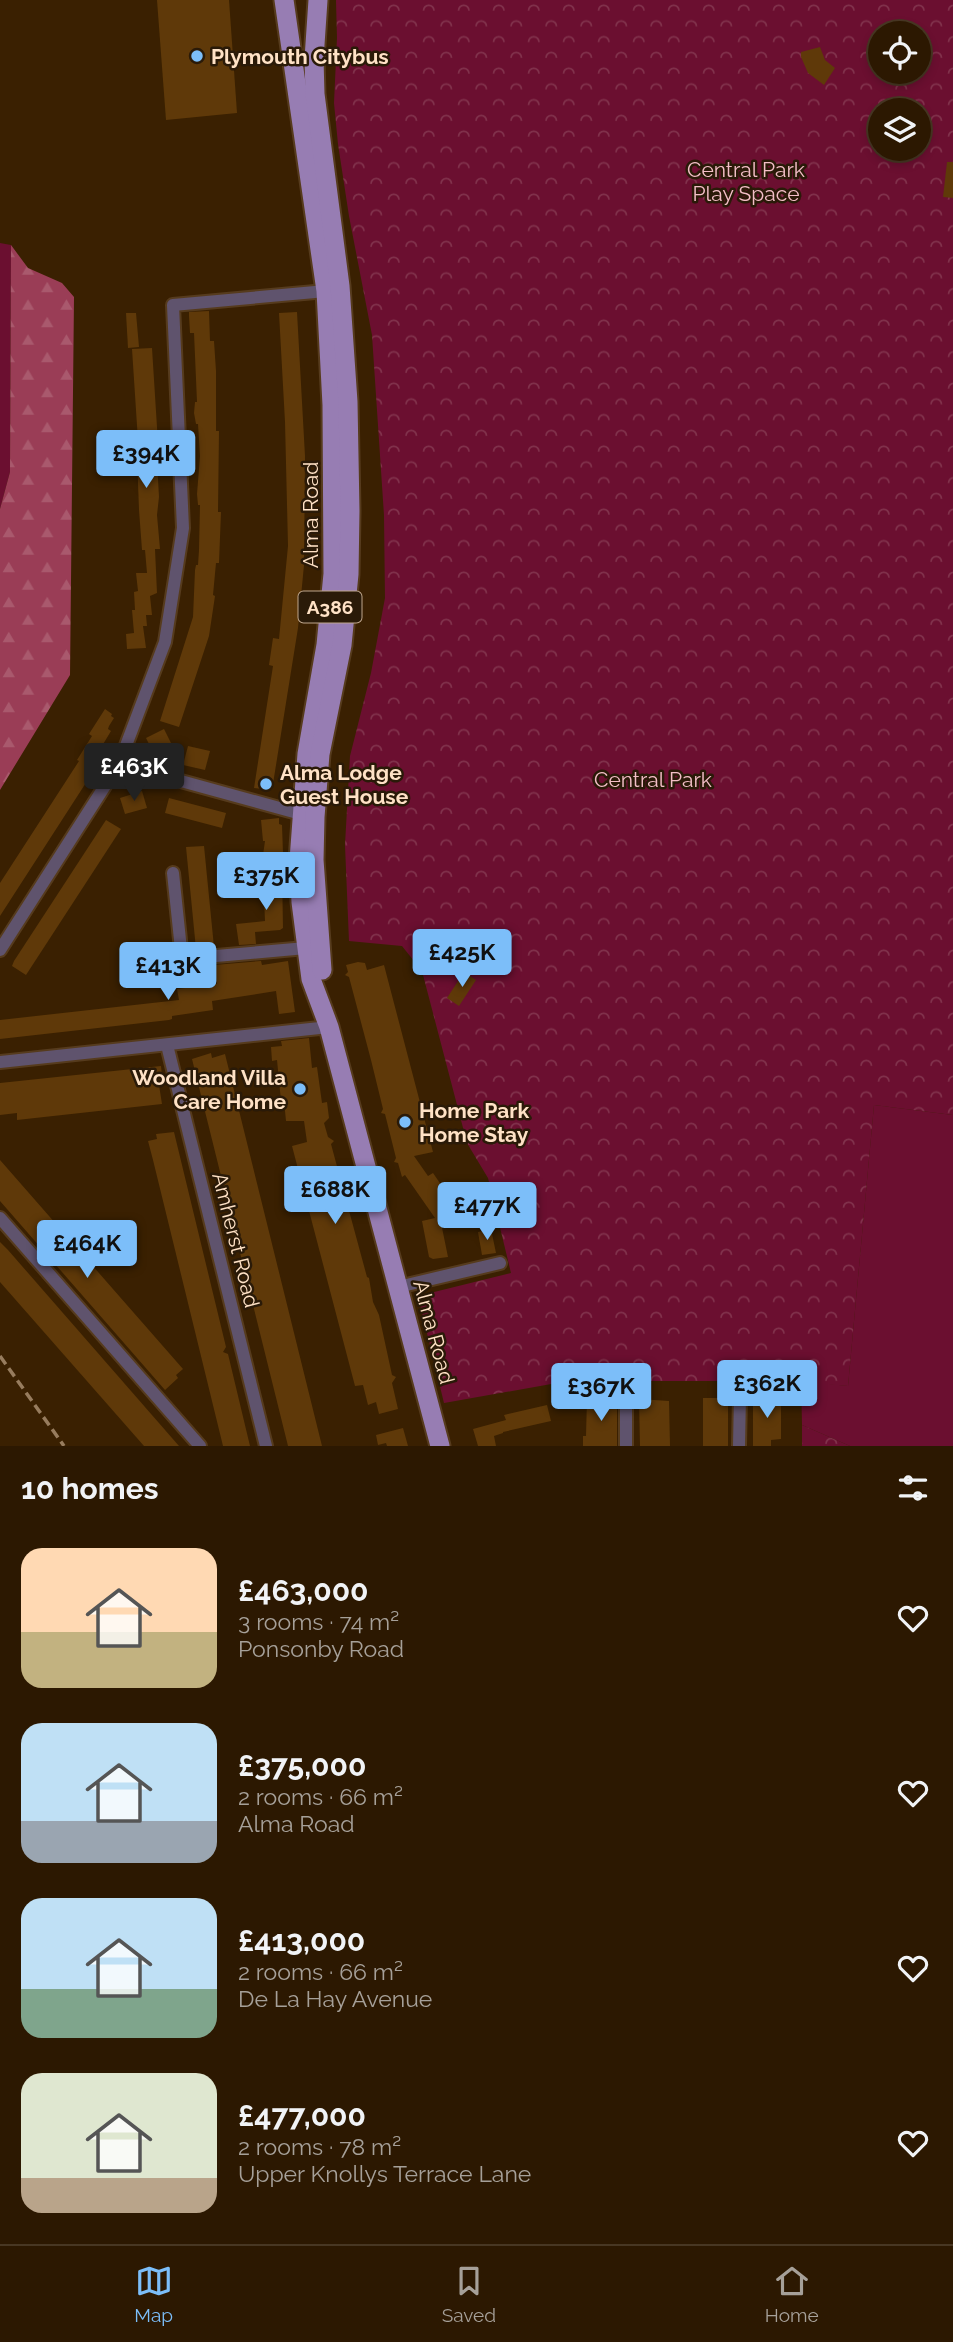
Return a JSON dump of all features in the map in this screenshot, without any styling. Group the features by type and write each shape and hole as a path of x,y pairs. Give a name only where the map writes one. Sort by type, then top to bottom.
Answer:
{"main road":[{"name":"Alma Road","path":"284,0 326,291 332,405 333,574 326,645 307,754 301,814 299,860 306,948 311,979 329,1027 440,1446"},
{"name":"Alma Road","path":"318,0 314,59 315,94 340,286 348,402 350,511 349,574 342,645 320,754 315,817 316,900 329,1027"}],"street":[{"path":"0,950 119,764 165,642 183,528 173,305 326,291"},
{"path":"119,764 301,814"},
{"path":"173,873 183,959 306,948"},
{"path":"0,1062 329,1027"},
{"name":"Amherst Road","path":"167,1045 266,1446"},
{"path":"0,1218 200,1446"},
{"path":"398,1287 500,1263"},
{"path":"739,1446 740,1395"},
{"path":"626,1396 626,1446"}],"green space":[{"name":"Central Park","path":"336,0 953,0 953,1115 874,1105 848,1386 782,1381 568,1381 444,1403 418,1296 511,1273 488,1178 467,1143 422,971 402,946 349,941 345,845 350,756 371,673 385,598 384,515 372,335 349,216 334,103"},
{"path":"0,243 11,245 10,472 0,509"},
{"path":"11,245 28,268 62,283 74,297 70,675 0,790 0,509 10,472"},
{"path":"874,1105 953,1115 953,1446 850,1446 802,1425 801,1381 848,1386"},
{"path":"802,1425 850,1446 802,1446"}],"building":[{"name":"Plymouth Citybus","path":"157,0 229,0 237,113 166,120"},
{"path":"820,47 825,60 835,68 824,85 808,73 801,57 801,52"},
{"path":"947,162 953,162 953,198 943,197"},
{"path":"209,311 210,341 214,341 216,371 216,431 219,431 219,563 216,563 215,596 209,636 179,727 160,721 193,617 195,570 198,565 200,505 197,494 200,456 198,424 194,413 197,402 194,333 190,333 189,312"},
{"path":"297,312 305,456 304,565 298,628 272,790 254,788 273,666 269,665 273,638 279,639 288,546 279,313"},
{"path":"126,313 136,313 139,347 128,348"},
{"path":"152,348 158,443 157,515 160,549 155,549 157,593 150,596 152,615 146,615 147,626 143,626 146,648 127,649 126,634 134,633 132,610 135,610 134,592 138,591 136,573 147,573 139,510 139,456 132,349"},
{"path":"105,709 114,718 108,729 111,731 102,746 105,748 89,774 91,775 0,916 0,883 79,761 77,760 92,736 89,734"},
{"path":"164,729 174,749 156,758 146,738"},
{"path":"188,746 210,751 205,770 183,765"},
{"path":"142,791 147,808 125,814 120,798"},
{"path":"169,798 226,813 222,828 165,813"},
{"path":"279,818 279,824 282,825 283,853 275,852 274,863 262,862 265,841 261,820"},
{"path":"106,820 121,829 26,975 12,966 14,961"},
{"path":"204,846 214,947 196,949 186,847"},
{"path":"267,871 282,871 283,928 255,932 256,944 239,945 236,924 265,921"},
{"path":"261,961 262,965 288,961 295,1012 279,1014 276,991 212,1001 213,1010 172,1016 169,1020 0,1039 0,1020 179,1000 177,989 217,984 214,965"},
{"path":"365,963 367,970 384,965 433,1152 414,1156 428,1176 433,1173 444,1189 450,1184 458,1195 438,1208 448,1257 429,1257 422,1221 435,1218 405,1175 402,1177 398,1163 394,1162 396,1158 385,1114 381,1113 383,1109 371,1060 349,977 345,975 348,972 346,965"},
{"path":"464,972 476,980 459,1006 447,998"},
{"path":"309,1038 312,1068 317,1067 322,1103 327,1102 329,1118 324,1123 328,1137 334,1141 331,1144 369,1278 373,1302 379,1315 392,1375 396,1377 392,1383 398,1409 379,1414 376,1402 368,1405 363,1385 355,1386 292,1146 307,1142 304,1121 286,1121 277,1060 272,1061 271,1047 282,1046 281,1041"},
{"path":"211,1053 212,1058 225,1054 322,1446 288,1446 192,1059"},
{"path":"161,1066 163,1085 159,1085 162,1104 17,1120 17,1113 0,1115 0,1083"},
{"path":"174,1132 226,1347 223,1352 228,1354 250,1446 223,1446 148,1141 157,1139 156,1134"},
{"path":"0,1160 183,1369 165,1390 0,1201"},
{"path":"491,1229 496,1253 482,1255 478,1232"},
{"path":"0,1242 179,1446 144,1446 0,1282"},
{"path":"753,1397 781,1397 781,1439 771,1440 771,1446 753,1446"},
{"path":"587,1398 617,1398 617,1446 583,1446 583,1436 586,1436"},
{"path":"703,1398 728,1398 728,1446 703,1446"},
{"path":"639,1399 669,1401 670,1446 640,1446"},
{"path":"547,1405 551,1421 494,1436 496,1446 478,1446 473,1429 506,1420 504,1415"},
{"path":"403,1428 408,1446 387,1446 386,1443 378,1445 376,1435"}],"railway":[{"path":"0,1356 64,1446"}],"place":[{"name":"Plymouth Citybus","path":"197,56"},
{"name":"Alma Lodge Guest House","path":"266,784"},
{"name":"Woodland Villa Care Home","path":"300,1089"},
{"name":"Home Park Home Stay","path":"405,1122"}],"park label":[{"name":"Central Park Play Space","path":"746,181"}]}
